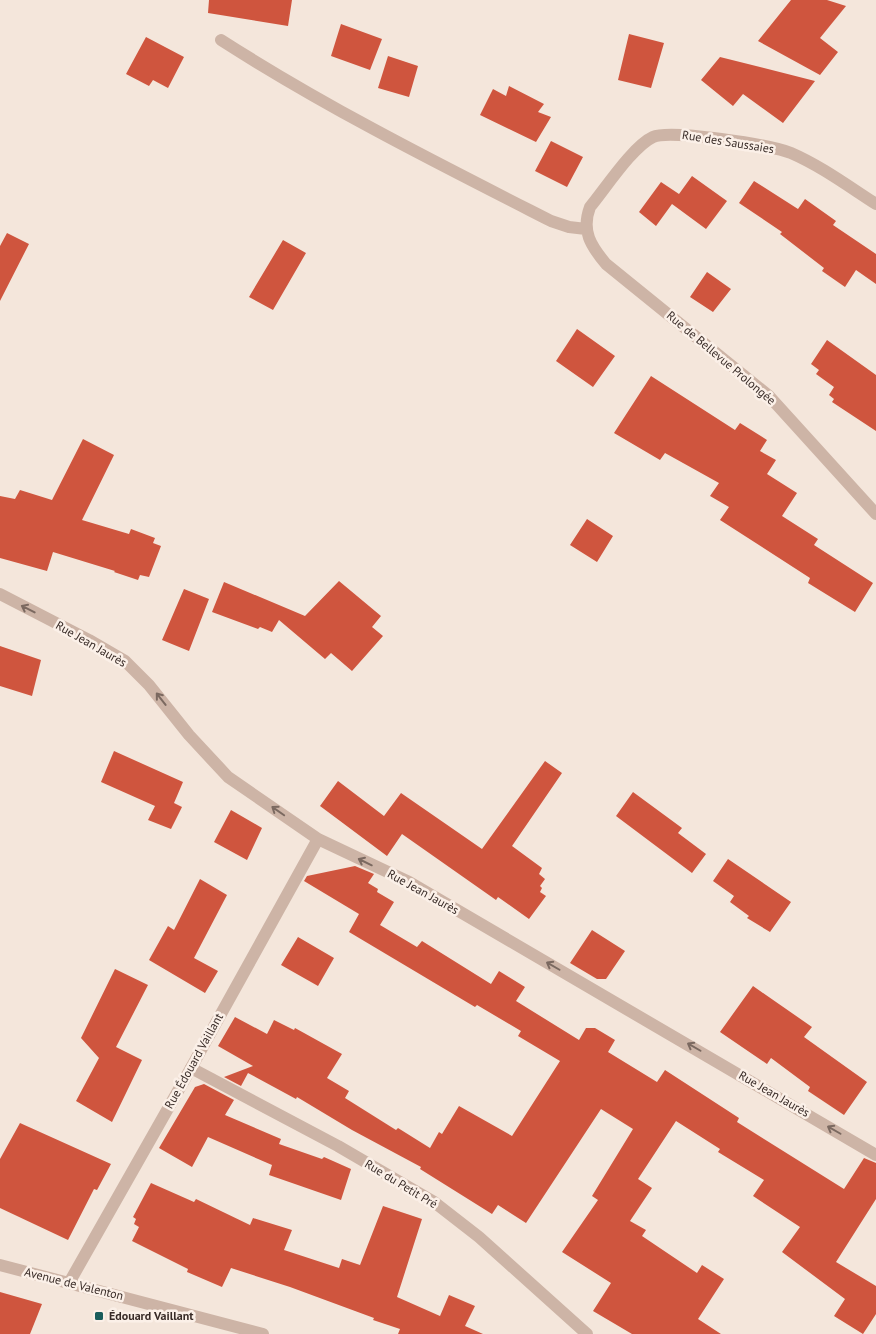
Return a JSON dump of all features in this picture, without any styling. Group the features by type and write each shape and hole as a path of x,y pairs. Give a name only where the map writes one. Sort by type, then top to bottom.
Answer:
{"street":[{"path":"221,40 269,70 410,149 550,221 569,227 586,229"},
{"name":"Rue des Saussaies","path":"586,229 586,218 590,207 638,147 654,136 678,134 789,152 814,164 876,204"},
{"name":"Rue de Bellevue Prolongée","path":"586,229 595,251 606,264 769,396 876,514"},
{"name":"Rue Jean Jaurès","path":"0,594 90,640 125,661 149,685 189,735 228,776 318,839 409,882 876,1155"},
{"name":"Rue Édouard Vaillant","path":"69,1283 318,839"},
{"name":"Rue du Petit Pré","path":"191,1068 338,1146 434,1202 479,1237 587,1334"},
{"name":"Avenue de Valenton","path":"0,1265 241,1331 263,1334"}],"building":[{"path":"209,0 292,0 288,26 208,13"},
{"path":"791,0 827,0 846,6 820,38 838,52 820,75 758,41"},
{"path":"341,24 382,39 370,70 331,56"},
{"path":"629,34 664,43 651,88 618,80"},
{"path":"146,37 184,57 168,88 153,80 149,86 126,74"},
{"path":"388,56 418,66 409,97 378,88"},
{"path":"720,57 815,81 783,123 743,94 733,106 701,80"},
{"path":"509,86 544,104 538,112 551,117 536,142 480,115 493,89 506,96"},
{"path":"551,141 583,157 567,187 535,171"},
{"path":"692,176 727,201 706,229 672,204 656,226 639,212 661,182 679,194"},
{"path":"754,181 798,209 805,199 836,221 833,225 876,254 876,284 856,270 845,287 822,271 824,268 780,234 782,232 739,203"},
{"path":"7,233 29,244 0,301 0,246"},
{"path":"283,240 306,253 273,310 249,297"},
{"path":"707,272 731,289 713,312 690,297"},
{"path":"577,329 615,356 593,387 556,361"},
{"path":"827,340 876,375 876,431 832,402 834,399 829,395 834,387 816,374 819,370 811,364"},
{"path":"651,376 735,430 740,423 767,440 760,451 776,460 767,474 797,493 782,516 818,539 814,545 873,583 855,612 808,583 810,578 720,520 729,507 710,496 719,483 665,453 660,460 614,433"},
{"path":"83,439 114,455 82,520 129,534 131,529 155,538 153,543 161,546 149,577 140,575 138,580 53,552 47,571 0,558 0,496 15,499 20,490 52,500"},
{"path":"587,519 613,536 597,562 570,545"},
{"path":"339,581 381,616 372,627 383,636 352,671 331,653 325,659 279,620 272,632 260,627 258,629 212,612 224,582 305,616"},
{"path":"184,589 209,599 189,651 162,640"},
{"path":"0,646 41,660 32,696 0,686"},
{"path":"114,751 183,782 174,803 182,807 171,829 148,820 155,806 101,782"},
{"path":"545,761 562,773 512,846 542,868 539,874 545,879 540,886 542,888 540,892 546,896 529,919 498,897 496,900 402,834 387,856 320,806 338,781 384,816 401,793 482,849"},
{"path":"633,792 682,828 678,833 706,854 692,873 616,816"},
{"path":"231,810 262,828 247,860 214,842"},
{"path":"728,859 791,902 770,932 747,918 749,916 730,902 734,896 713,881"},
{"path":"355,866 374,874 368,883 378,889 377,892 394,902 380,925 417,947 422,941 491,984 499,971 525,987 516,1001 579,1040 586,1028 595,1028 615,1040 608,1052 657,1082 665,1070 739,1118 737,1122 844,1189 864,1158 876,1163 876,1199 836,1262 876,1286 876,1314 863,1334 834,1316 845,1299 782,1252 800,1227 753,1196 764,1180 718,1152 720,1149 676,1121 638,1179 652,1188 630,1221 646,1230 642,1236 697,1273 702,1265 724,1279 698,1319 721,1334 632,1334 593,1311 611,1283 562,1252 598,1200 592,1196 633,1129 601,1109 526,1223 498,1205 492,1214 420,1169 421,1167 352,1130 297,1097 296,1099 248,1073 241,1086 224,1077 253,1066 218,1046 235,1017 267,1034 274,1020 294,1030 295,1028 342,1054 327,1078 349,1091 345,1098 396,1130 398,1128 430,1148 439,1132 442,1134 459,1106 512,1136 560,1061 518,1036 521,1031 477,1005 475,1007 349,932 359,914 304,881 307,876"},
{"path":"200,879 227,895 194,958 218,971 205,993 149,960 168,926 174,930"},
{"path":"592,930 625,951 606,979 597,979 570,963"},
{"path":"298,937 334,958 318,986 281,965"},
{"path":"115,969 148,985 116,1047 142,1060 112,1122 76,1101 99,1058 81,1038"},
{"path":"753,986 812,1027 804,1037 867,1082 844,1115 808,1091 810,1087 771,1058 767,1064 720,1032"},
{"path":"204,1084 234,1100 225,1115 281,1139 279,1144 322,1159 324,1157 351,1169 341,1200 269,1175 272,1165 208,1137 192,1167 159,1148 195,1087"},
{"path":"20,1123 111,1164 97,1190 94,1189 68,1240 0,1208 0,1159"},
{"path":"151,1183 194,1202 196,1199 250,1225 253,1218 292,1230 284,1250 339,1268 342,1259 360,1265 383,1206 422,1219 397,1297 440,1316 449,1295 475,1306 465,1326 483,1334 398,1334 400,1329 373,1320 374,1318 290,1287 231,1268 222,1287 187,1272 188,1269 132,1241 139,1227 134,1224 136,1219 133,1217"},
{"path":"0,1292 42,1304 30,1334 0,1334"}],"place":[{"name":"Édouard Vaillant","path":"99,1316"}]}
